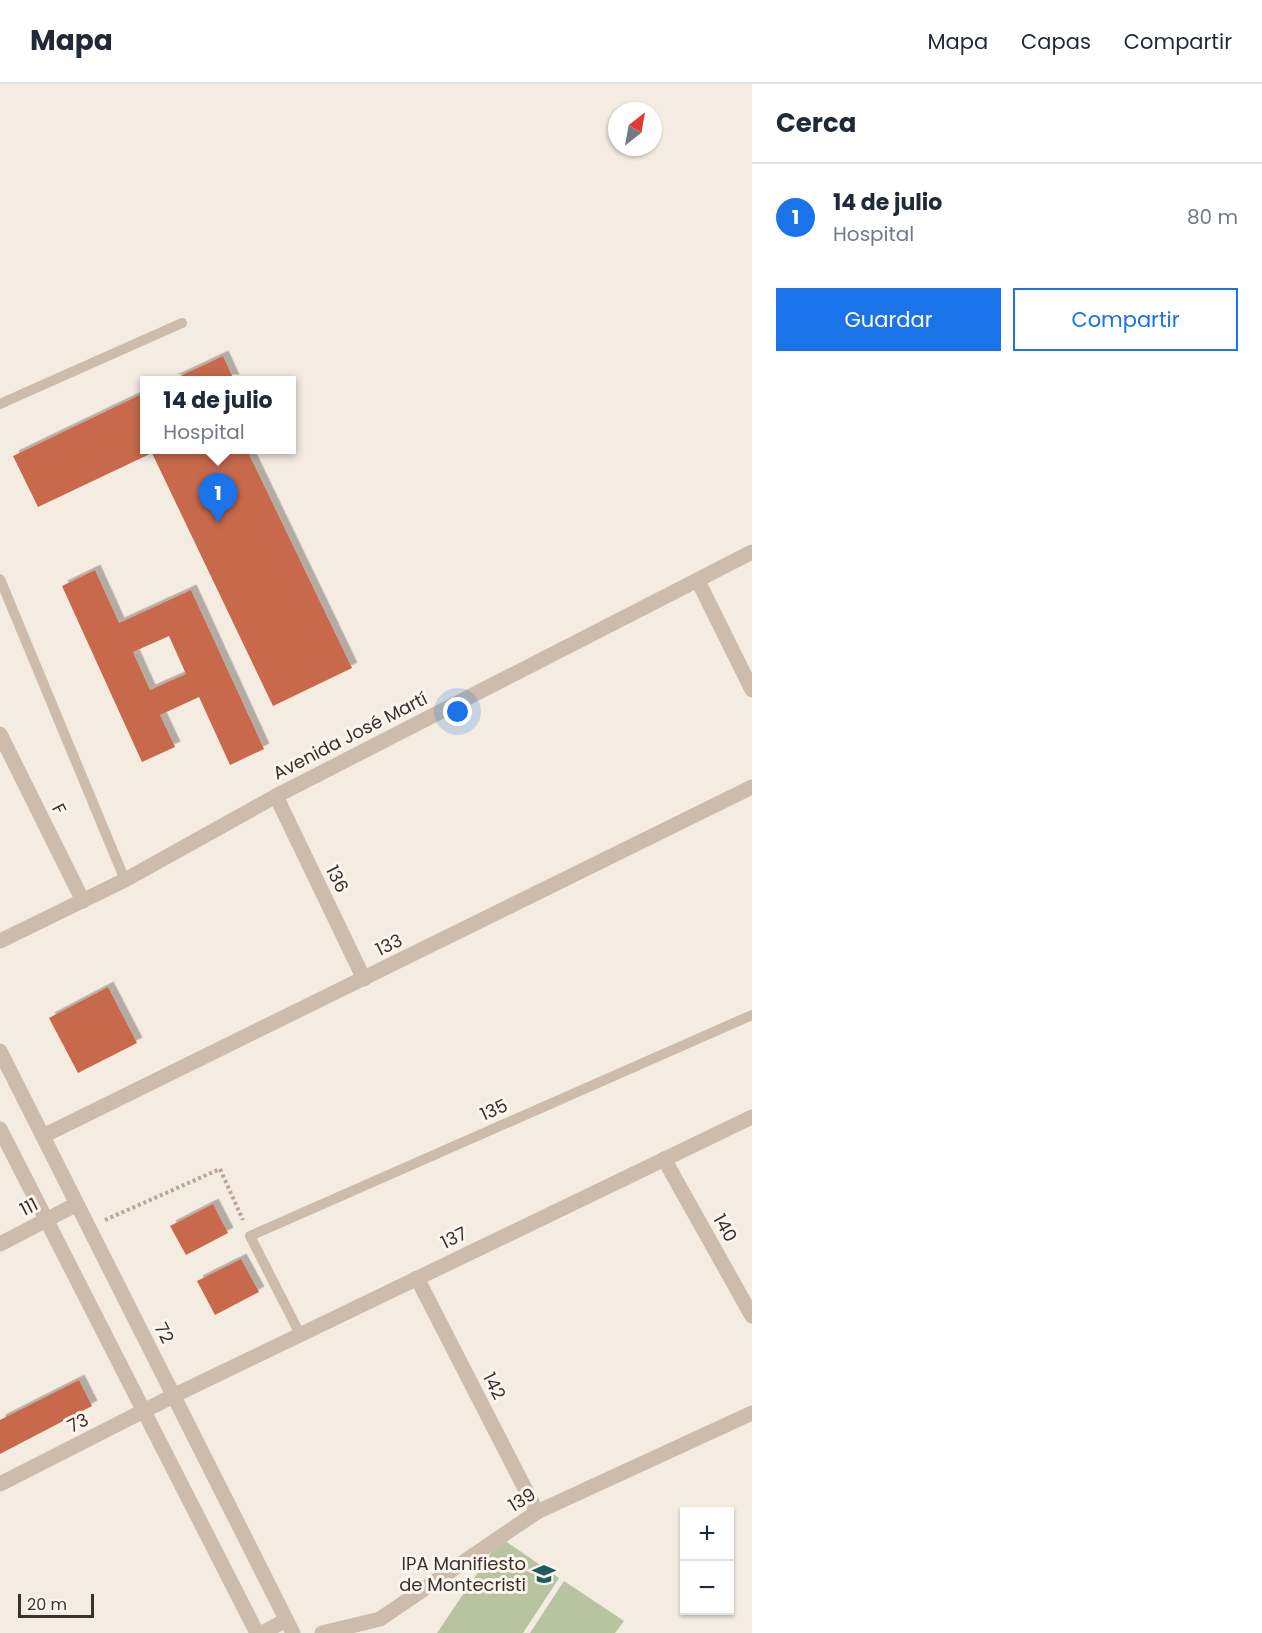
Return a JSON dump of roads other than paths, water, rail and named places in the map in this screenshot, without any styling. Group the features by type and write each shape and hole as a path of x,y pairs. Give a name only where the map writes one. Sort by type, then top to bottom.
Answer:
{"street":[{"name":"Avenida José Martí","path":"0,941 125,880 276,796 752,552"},
{"path":"698,581 752,690"},
{"name":"F","path":"0,734 83,901"},
{"name":"133","path":"43,1136 752,787"},
{"name":"136","path":"276,796 364,978"},
{"name":"72","path":"0,1052 289,1627"},
{"name":"137","path":"173,1396 752,1117"},
{"path":"0,1129 257,1633"},
{"name":"140","path":"664,1159 752,1316"},
{"name":"111","path":"0,1244 77,1204"},
{"name":"142","path":"417,1278 537,1512"},
{"name":"73","path":"0,1484 173,1396"},
{"name":"139","path":"322,1633 380,1619 537,1512 752,1413"},
{"path":"262,1633 289,1627"}],"lane":[{"path":"0,404 182,323"},
{"path":"0,579 125,880"},
{"name":"135","path":"300,1334 250,1236 752,1015"}],"place":[{"name":"14 de julio","path":"218,523"},
{"name":"IPA Manifiesto de Montecristi","path":"544,1574"}]}
